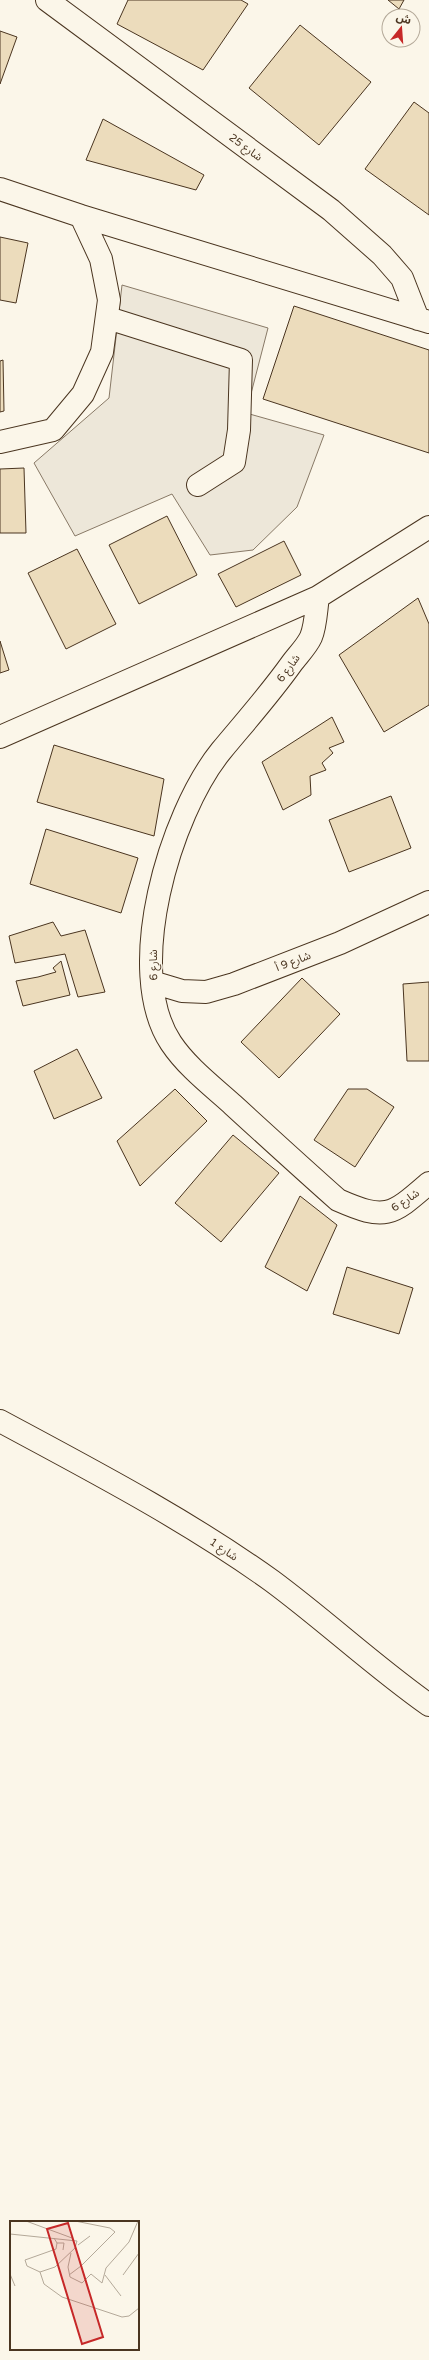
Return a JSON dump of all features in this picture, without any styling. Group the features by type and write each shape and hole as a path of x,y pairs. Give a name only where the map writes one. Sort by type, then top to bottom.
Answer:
{"street":[{"name":"شارع 25","path":"47,0 331,210 382,256 402,278 424,321"},
{"path":"0,189 81,216 424,321"},
{"path":"0,442 53,430 83,394 102,352 108,318 109,300 101,259 81,216"},
{"path":"108,318 241,360 239,430 234,462 198,485"},
{"path":"0,737 318,597 429,527"},
{"name":"شارع 6","path":"318,597 311,637 267,698 220,752 189,802 174,839 160,886 153,925 152,982 160,1020 171,1043 198,1073 338,1200 367,1213 382,1214 393,1210 408,1201 429,1183"},
{"name":"شارع 9 أ","path":"152,982 182,992 206,992 234,984 340,943 429,902"},
{"name":"شارع 1","path":"0,1421 113,1482 206,1537 272,1582 429,1705"}],"shaded area":[{"path":"122,285 268,328 246,413 324,435 297,507 253,550 210,555 172,494 75,536 34,463 109,398"}],"building":[{"path":"128,0 241,0 248,4 203,70 117,24"},
{"path":"388,0 404,0 400,8"},
{"path":"300,25 371,82 319,145 249,88"},
{"path":"0,31 17,37 0,84"},
{"path":"414,102 429,113 429,215 365,169"},
{"path":"103,119 204,175 196,190 86,160"},
{"path":"0,237 28,243 16,303 0,300"},
{"path":"294,306 429,350 429,453 263,399"},
{"path":"3,360 4,411 0,412 0,361"},
{"path":"24,468 26,533 0,533 0,469"},
{"path":"167,516 197,575 139,604 109,545"},
{"path":"284,541 301,575 236,607 218,574"},
{"path":"77,549 116,624 66,649 28,573"},
{"path":"418,598 429,624 429,705 384,732 339,655"},
{"path":"0,641 9,670 0,673"},
{"path":"332,717 344,742 329,748 333,753 322,763 326,770 310,776 311,795 283,810 262,762"},
{"path":"54,745 164,779 154,836 37,802"},
{"path":"391,796 411,848 349,872 329,820"},
{"path":"46,829 138,858 121,913 30,884"},
{"path":"53,922 61,936 85,930 105,992 78,997 65,954 15,963 9,936"},
{"path":"61,961 70,995 23,1006 16,981 56,972 53,968"},
{"path":"302,978 340,1014 279,1078 241,1042"},
{"path":"429,982 429,1061 407,1061 403,984"},
{"path":"77,1049 102,1098 54,1119 34,1071"},
{"path":"175,1089 207,1121 140,1186 117,1141"},
{"path":"348,1089 367,1089 394,1107 355,1167 314,1140"},
{"path":"233,1135 279,1173 221,1242 175,1203"},
{"path":"300,1196 337,1225 307,1291 265,1267"},
{"path":"347,1267 413,1288 399,1334 333,1314"}]}
